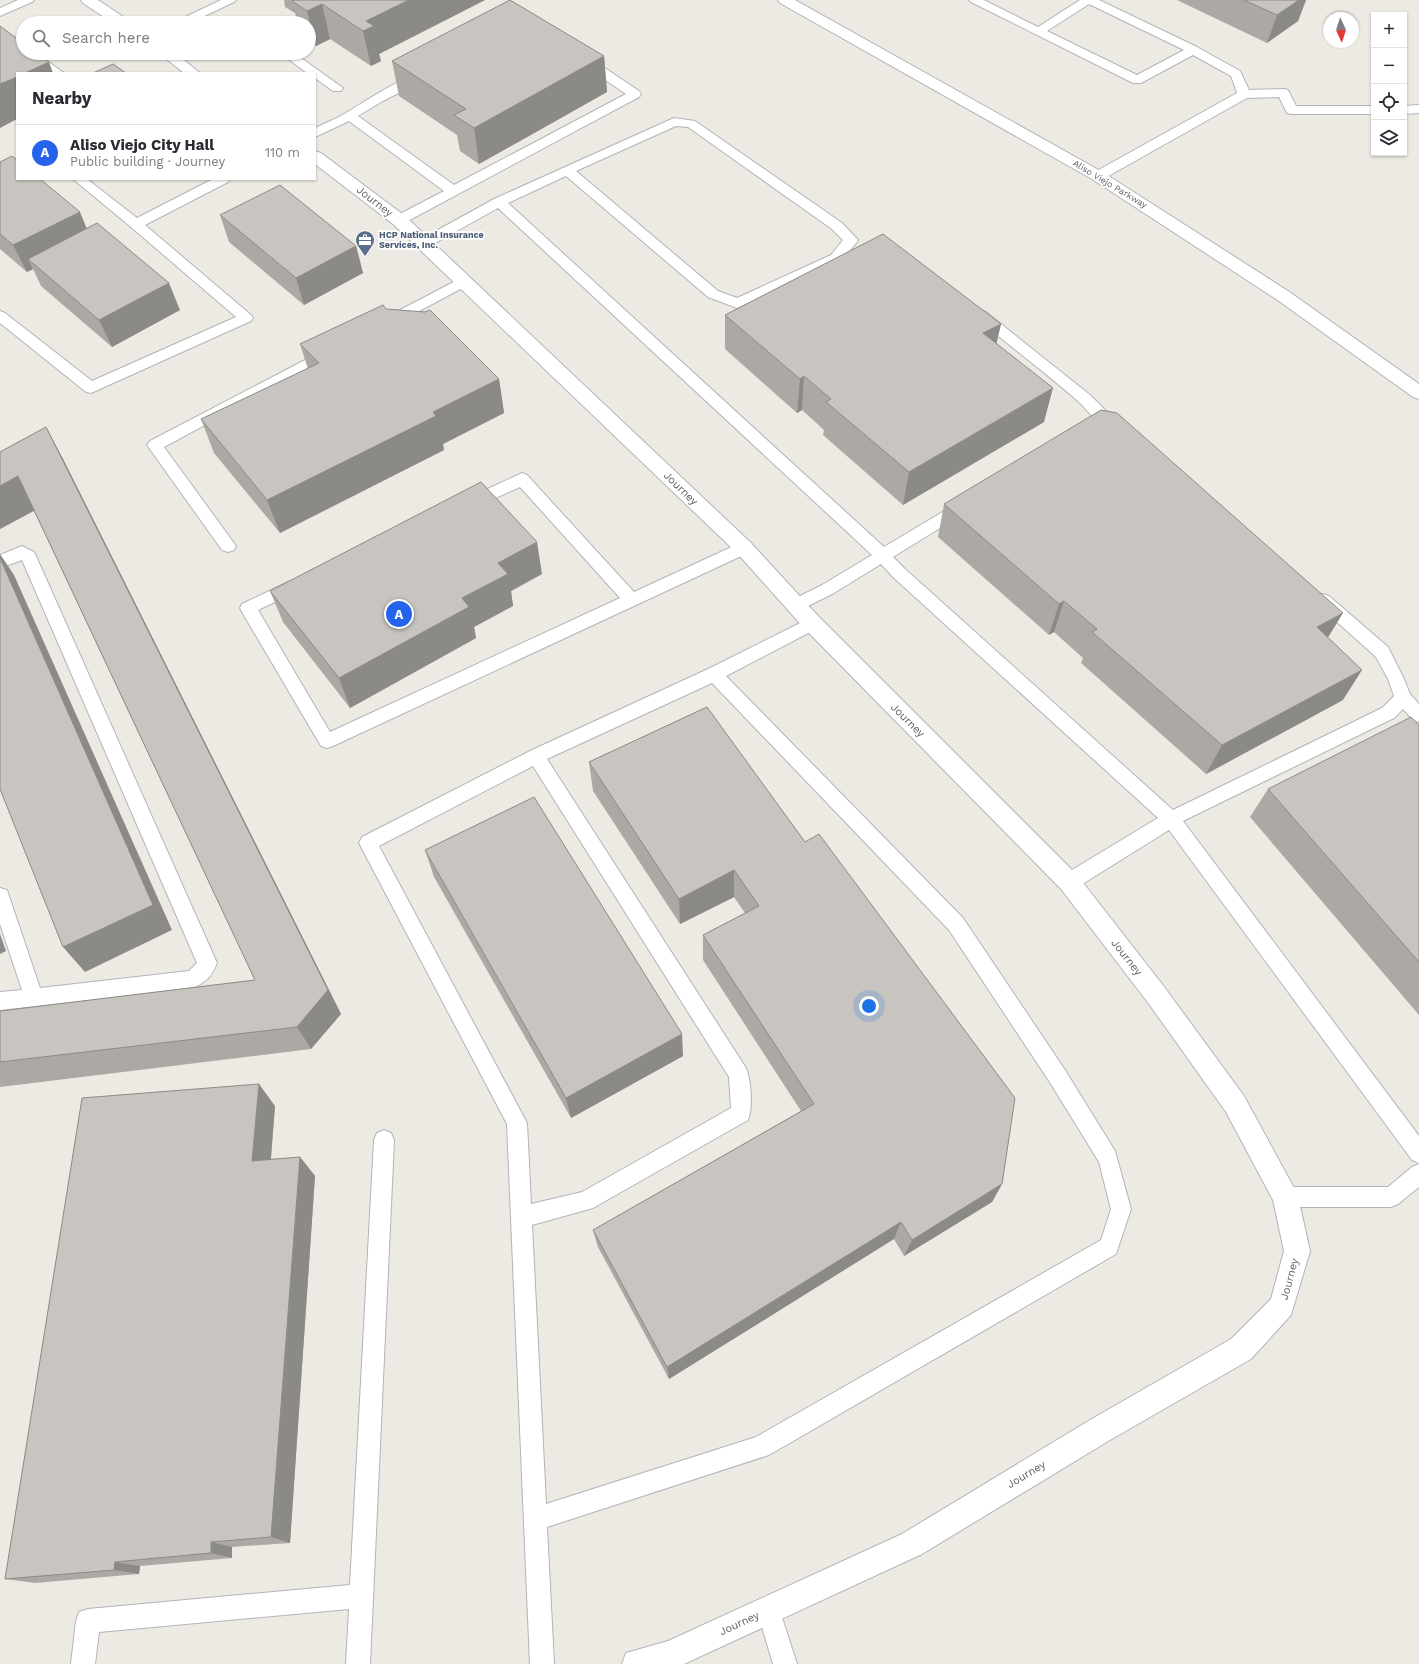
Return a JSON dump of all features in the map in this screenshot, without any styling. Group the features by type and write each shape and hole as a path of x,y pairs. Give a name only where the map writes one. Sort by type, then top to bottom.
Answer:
{"street":[{"path":"88,0 112,16"},
{"name":"Aliso Viejo Parkway","path":"785,0 1098,176 1282,294 1419,393"},
{"path":"175,60 192,72"},
{"name":"Journey","path":"316,157 399,220 422,244 744,548 812,623 1069,882 1157,996 1235,1104 1285,1197 1297,1251 1282,1306 1241,1349 1100,1430 912,1544 670,1655 637,1664"}],"lane":[{"path":"0,12 28,0"},
{"path":"192,16 213,3 230,0"},
{"path":"975,0 1137,80 1192,50"},
{"path":"1038,32 1089,0 1192,50 1236,74 1244,94"},
{"path":"399,220 635,94 577,56"},
{"path":"38,60 56,72"},
{"path":"296,60 314,72"},
{"path":"316,133 350,116 377,99 431,71"},
{"path":"316,73 338,88"},
{"path":"1098,176 1244,94 1284,92 1291,110 1371,110"},
{"path":"1407,110 1419,110"},
{"path":"350,116 453,191"},
{"path":"422,244 499,202 674,122 691,124 837,226 851,240 864,246"},
{"path":"568,171 713,294 737,302 836,258 851,240"},
{"path":"0,316 91,388 246,318 136,224 80,180"},
{"path":"136,224 221,180"},
{"path":"499,202 883,556 899,573 1170,819 1419,1153"},
{"path":"377,328 463,282"},
{"path":"970,306 1085,399 1105,423"},
{"path":"228,546 155,445 342,346"},
{"path":"457,509 522,479 631,600"},
{"path":"796,605 828,589 977,498"},
{"path":"306,580 248,608 327,741 744,548"},
{"path":"0,562 22,552 28,556 207,963 202,974 190,980 0,1001"},
{"path":"1311,590 1382,652 1396,679 1403,698 1419,715"},
{"path":"542,1664 517,1123 368,844 536,756 714,674 812,623"},
{"path":"535,1519 761,1447 1109,1247 1121,1209 1108,1158 1058,1077 956,924 714,674"},
{"path":"1069,882 1170,819 1388,712 1403,698"},
{"path":"521,1217 586,1201 741,1113 739,1075 536,756"},
{"path":"0,896 34,997"},
{"path":"358,1664 384,1140"},
{"path":"1285,1197 1391,1197 1419,1174"},
{"path":"83,1664 88,1621 361,1596"},
{"path":"769,1610 785,1664"}],"building":[{"path":"409,0 366,21 374,26 363,31 322,4 307,11 292,1"},
{"path":"510,0 604,56 474,128 454,115 466,109 392,61"},
{"path":"1244,0 1299,0 1277,15"},
{"path":"0,26 16,38 16,60 46,60 49,62 27,72 16,72 16,77 0,84"},
{"path":"113,64 125,72 95,72"},
{"path":"12,156 16,159 16,180 41,180 80,212 13,245 0,234 0,162"},
{"path":"280,185 356,246 296,278 220,215"},
{"path":"97,223 169,283 99,320 28,259"},
{"path":"883,234 1001,324 983,333 1053,388 909,472 826,402 831,399 804,376 800,379 725,315"},
{"path":"383,305 386,309 425,312 430,310 499,379 433,412 436,416 267,500 201,419 319,363 300,344"},
{"path":"1101,410 1117,413 1343,613 1317,627 1362,670 1222,745 1092,632 1097,629 1064,601 1059,604 944,504"},
{"path":"46,427 328,990 297,1027 0,1062 0,1011 255,980 18,476 0,486 0,452"},
{"path":"481,482 537,542 498,563 508,574 462,598 469,607 339,678 270,591"},
{"path":"0,558 153,905 63,947 0,789"},
{"path":"707,707 805,842 819,834 1015,1098 1002,1184 912,1240 901,1222 667,1367 593,1230 814,1104 703,935 759,906 734,870 679,899 589,762"},
{"path":"1411,717 1419,725 1419,962 1268,789"},
{"path":"534,797 682,1034 566,1098 425,850"},
{"path":"259,1084 252,1161 300,1157 271,1537 211,1542 211,1553 115,1562 114,1570 5,1579 82,1098"}],"place":[{"name":"HCP National Insurance Services, Inc.","path":"365,257"},
{"name":"Aliso Viejo City Hall","path":"399,614"}]}
